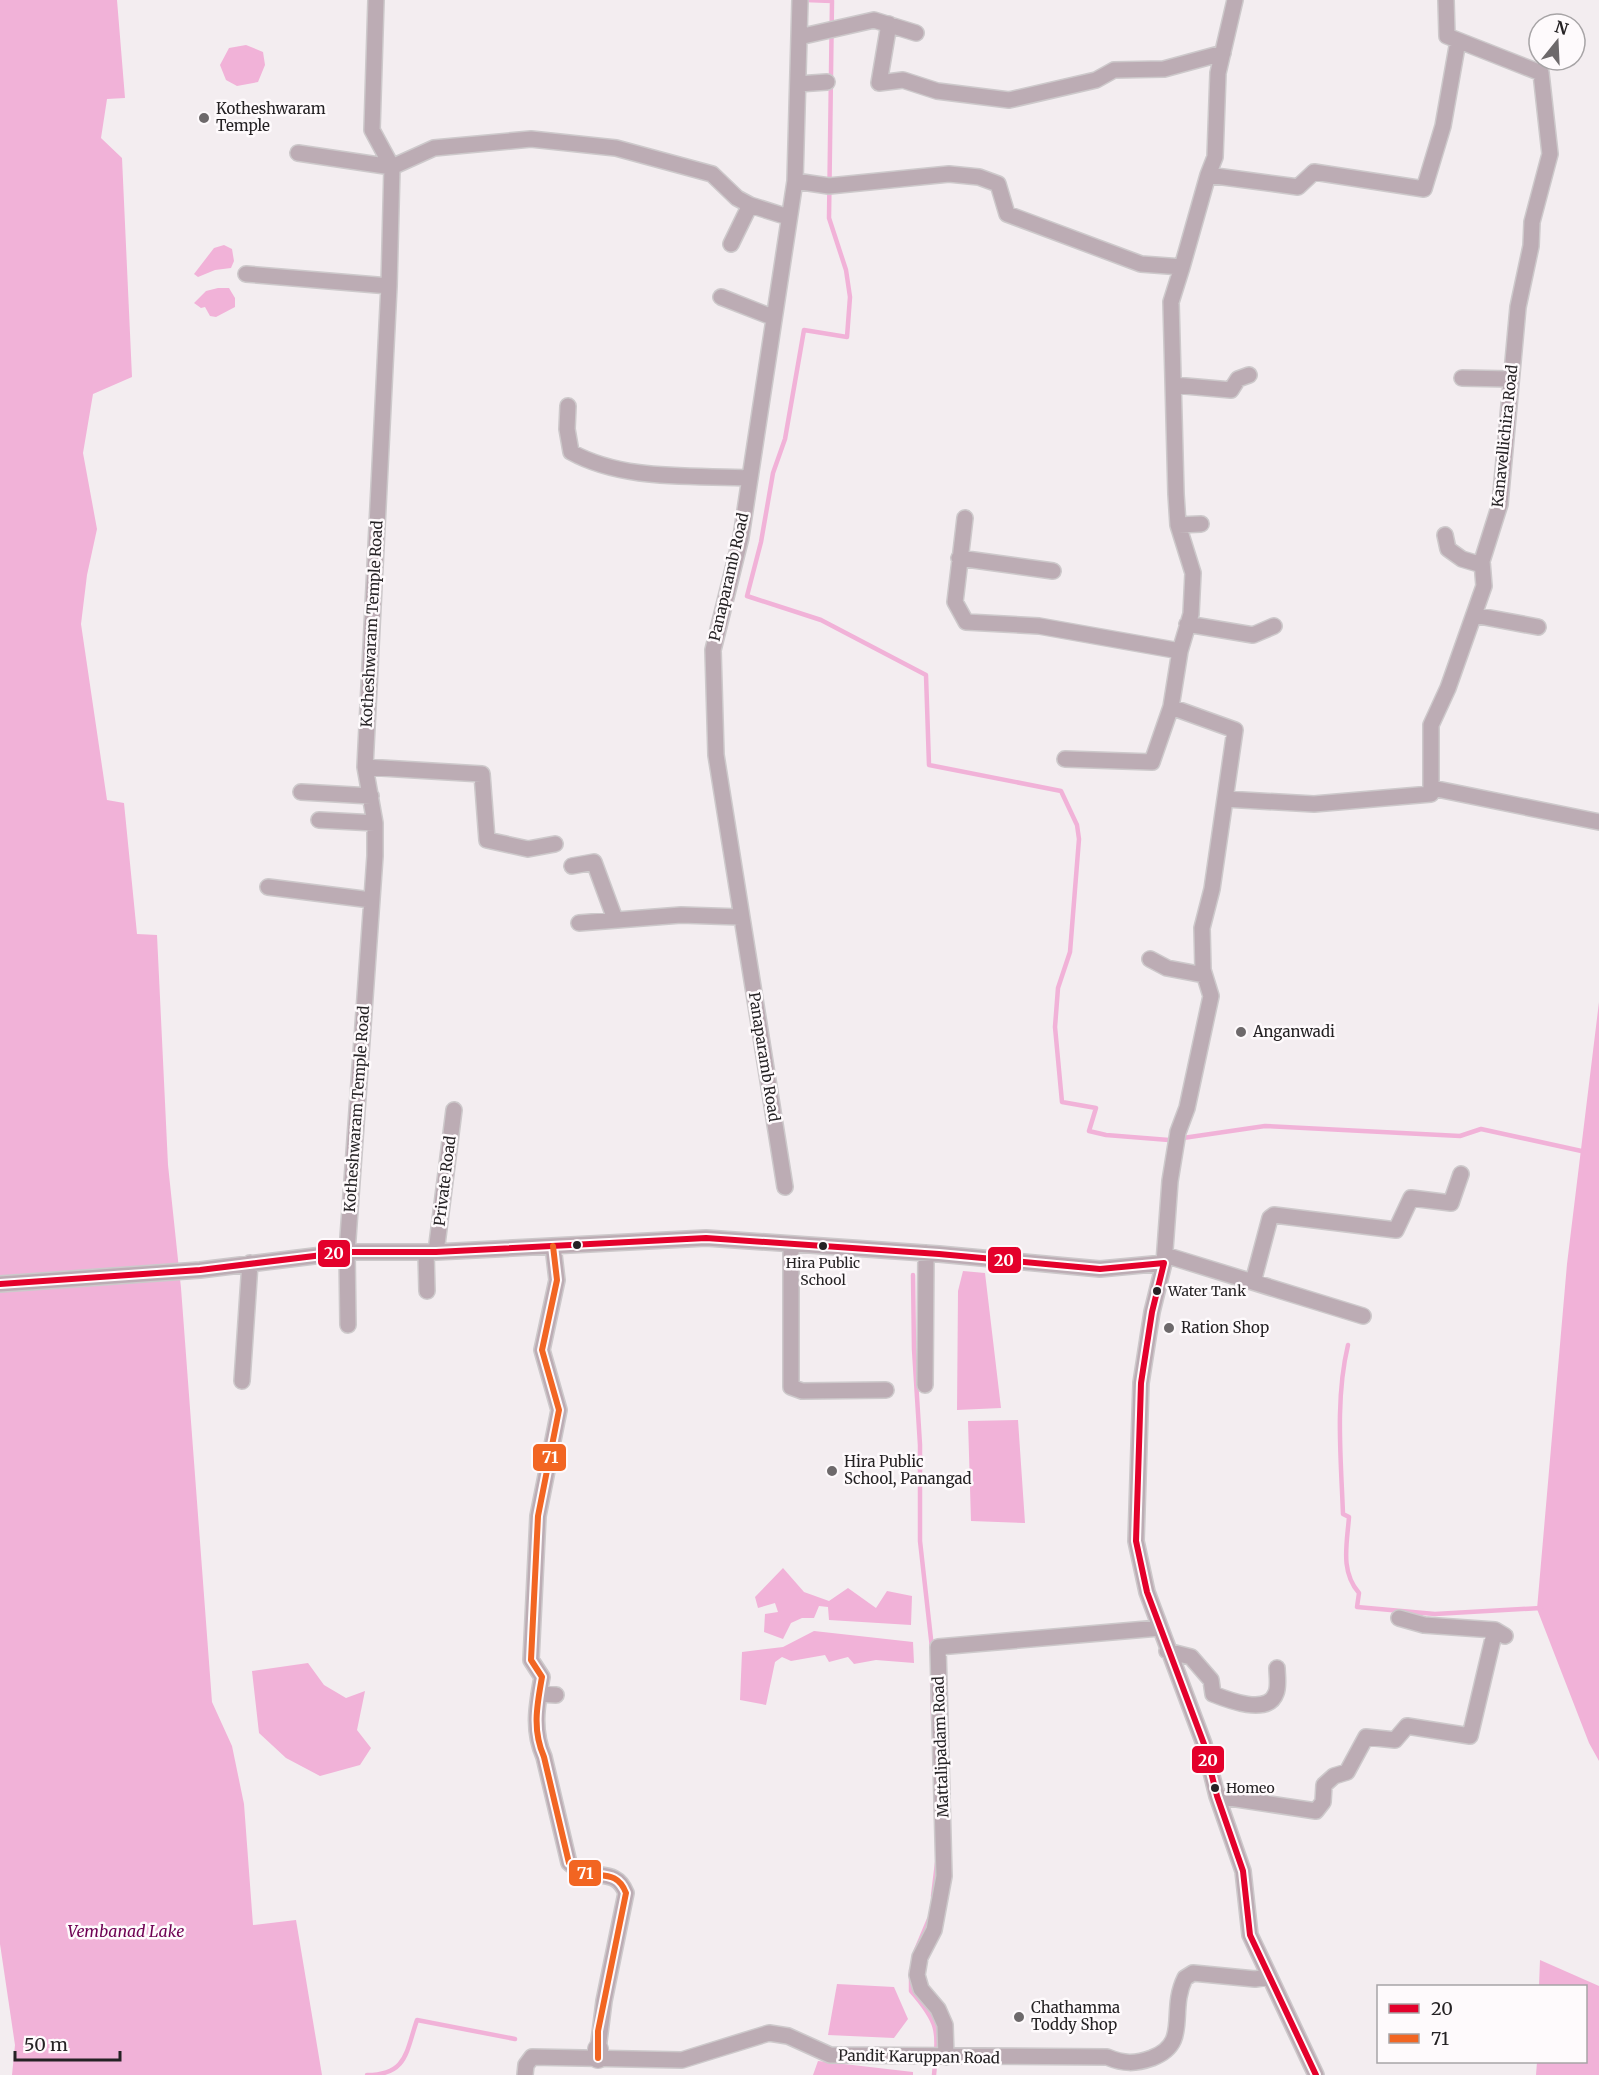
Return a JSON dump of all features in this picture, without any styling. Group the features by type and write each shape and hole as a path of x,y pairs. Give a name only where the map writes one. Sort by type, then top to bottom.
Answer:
{"street":[{"name":"Kotheshwaram Temple Road","path":"348,1325 347,1252 375,823 365,767 389,286 392,167 372,130 376,0"},
{"name":"Panaparamb Road","path":"785,1187 716,755 713,650 741,537 772,317 795,181 800,0"},
{"path":"1065,759 1152,762 1171,707 1180,651 1191,614 1194,573 1178,525 1171,302 1215,157 1218,73 1235,0"},
{"path":"1208,175 1298,187 1314,172 1424,189 1443,126 1458,41 1447,36 1446,0"},
{"path":"799,37 874,20 916,33"},
{"path":"889,24 879,83 903,81 937,91 1009,100 1096,80 1114,70 1164,69 1223,53"},
{"name":"Kanavellichira Road","path":"1432,788 1431,725 1448,688 1484,585 1482,565 1500,504 1518,308 1531,246 1532,222 1550,154 1541,73 1458,41"},
{"path":"798,84 827,82"},
{"path":"298,153 392,167 434,148 531,139 616,148 712,174 737,198 750,206 788,217"},
{"path":"795,181 829,186 949,174 979,177 998,184 1007,214 1141,264 1182,267"},
{"path":"731,244 750,206"},
{"path":"246,274 389,286"},
{"path":"721,297 772,317"},
{"path":"1174,385 1231,390 1238,379 1249,375"},
{"path":"1462,378 1510,379"},
{"path":"568,406 567,429 571,452 591,463 619,471 750,478"},
{"path":"965,518 955,602 966,622 1039,626 1180,651"},
{"path":"1178,525 1201,524"},
{"path":"1445,535 1448,549 1462,559 1482,565"},
{"path":"959,558 1053,572"},
{"path":"1474,615 1538,627"},
{"path":"1187,624 1253,635 1274,626"},
{"path":"1171,707 1235,730 1212,889 1202,928 1204,975 1211,996 1187,1108 1178,1132 1170,1181 1165,1259 1152,1312 1141,1383 1135,1506 1136,1541 1147,1592 1167,1651 1204,1744 1217,1796 1243,1871 1250,1935 1316,2075"},
{"path":"365,767 482,774 488,840 528,849 555,844"},
{"path":"1225,799 1314,804 1431,794 1432,788 1599,822"},
{"path":"301,792 371,796"},
{"path":"319,820 375,823"},
{"path":"572,866 594,862 615,919"},
{"path":"268,887 371,900"},
{"path":"579,923 681,915 741,917"},
{"path":"1150,959 1167,968 1204,975"},
{"name":"Private Road","path":"426,1292 454,1110"},
{"path":"1253,1282 1270,1218 1274,1215 1396,1230 1411,1198 1451,1203 1461,1174"},
{"path":"0,1284 200,1270 347,1252 431,1252 706,1238 926,1253 1100,1269 1165,1259 1253,1282 1363,1316"},
{"path":"791,1244 791,1388 802,1391 886,1390"},
{"path":"553,1246 556,1280 542,1350 559,1410 538,1516 531,1660 542,1677 536,1716 538,1743 544,1757 563,1830 568,1863 583,1873 608,1874 622,1883 626,1893 598,2031 598,2053"},
{"path":"925,1385 926,1253"},
{"path":"242,1381 250,1263"},
{"path":"1217,1796 1316,1811 1323,1802 1324,1785 1334,1776 1347,1772 1366,1737 1395,1740 1407,1726 1470,1736 1500,1633 1424,1625 1399,1618"},
{"name":"Mattalipadam Road","path":"946,2057 945,2025 938,2009 921,1989 916,1975 920,1957 934,1929 944,1876 938,1647 1159,1628"},
{"path":"1167,1651 1191,1657 1211,1680 1213,1694 1237,1702 1262,1705 1270,1701 1276,1693 1277,1668"},
{"path":"539,1694 556,1695"},
{"name":"Pandit Karuppan Road","path":"525,2075 526,2065 532,2058 598,2053 682,2060 769,2033 788,2036 830,2055 1107,2057 1122,2063 1138,2063 1166,2052 1176,2040 1176,2007 1185,1978 1193,1973 1255,1979 1269,1977"}],"water":[{"name":"Vembanad Lake","path":"0,0 117,0 125,98 107,99 101,138 122,158 132,377 93,394 83,453 97,529 87,575 81,624 107,800 124,803 137,934 157,935 168,1165 181,1288 212,1702 232,1746 244,1804 253,1925 296,1920 322,2075 12,2075 15,2045 0,1944"},
{"path":"246,45 263,52 265,65 258,82 237,86 226,80 220,65 229,48"},
{"path":"224,245 232,249 234,261 231,268 215,270 198,277 194,274 214,248"},
{"path":"229,288 235,298 235,307 216,317 210,316 205,307 201,308 194,303 206,291"},
{"path":"1599,1002 1599,1761 1589,1743 1537,1609 1567,1264"},
{"path":"963,1271 985,1273 1001,1408 957,1410 958,1291"},
{"path":"1018,1420 1025,1523 971,1521 968,1421"},
{"path":"783,1568 804,1592 829,1601 848,1588 876,1608 887,1591 912,1596 911,1625 829,1620 828,1607 819,1606 814,1618 802,1618 791,1623 783,1639 764,1632 765,1614 778,1612 775,1603 758,1608 755,1597"},
{"path":"814,1631 913,1642 914,1663 876,1660 854,1664 848,1657 829,1662 825,1655 791,1661 782,1657 775,1662 766,1705 740,1700 742,1652 783,1647"},
{"path":"308,1663 324,1685 346,1698 365,1691 357,1730 371,1748 360,1765 320,1776 286,1758 259,1733 252,1671"},
{"path":"1540,1960 1599,1986 1599,2075 1536,2075 1537,2063 1587,2063 1587,1985 1539,1985"},
{"path":"837,1984 894,1987 908,2019 894,2038 828,2035"},
{"path":"818,2061 913,2072 913,2075 813,2075"}],"waterway":[{"path":"806,0 832,1 829,218 846,270 850,297 847,337 804,330 785,439 773,473 761,542 747,596 821,620 926,675 929,765 1061,791 1077,825 1079,839 1070,952 1058,988 1055,1027 1062,1102 1096,1108 1089,1131 1106,1135 1169,1140"},
{"path":"1183,1138 1265,1126 1460,1136 1481,1129 1586,1152"},
{"path":"913,1275 914,1349 920,1445 920,1541 932,1648"},
{"path":"1348,1345 1341,1386 1340,1451 1343,1514 1349,1517 1346,1557 1349,1576 1359,1593 1357,1607 1435,1614 1541,1608"},
{"path":"932,1677 933,1720"},
{"path":"933,1896 937,1863"},
{"path":"916,1950 929,1919"},
{"path":"911,1970 911,1991 928,2012 935,2030 934,2075"},
{"path":"367,2075 380,2074 397,2066 407,2051 417,2020 515,2039"}],"transit line":[{"name":"20","path":"0,1284 200,1270 347,1252 436,1252 706,1238 939,1254 1100,1269 1164,1263 1152,1312 1141,1383 1136,1541 1147,1592 1204,1744 1217,1796 1243,1871 1250,1935 1316,2075"},
{"name":"71","path":"553,1246 557,1280 542,1350 559,1410 538,1516 531,1660 542,1677 537,1707 538,1737 569,1863 583,1872 615,1878 626,1893 598,2031 598,2058"}],"place":[{"name":"Kotheshwaram Temple","path":"204,118"},
{"name":"Anganwadi","path":"1241,1032"},
{"name":"Hira Public School","path":"823,1246"},
{"name":"Water Tank","path":"1157,1291"},
{"name":"Ration Shop","path":"1169,1328"},
{"name":"Hira Public School, Panangad","path":"832,1471"},
{"name":"Homeo","path":"1215,1788"},
{"name":"Chathamma Toddy Shop","path":"1019,2017"}]}
